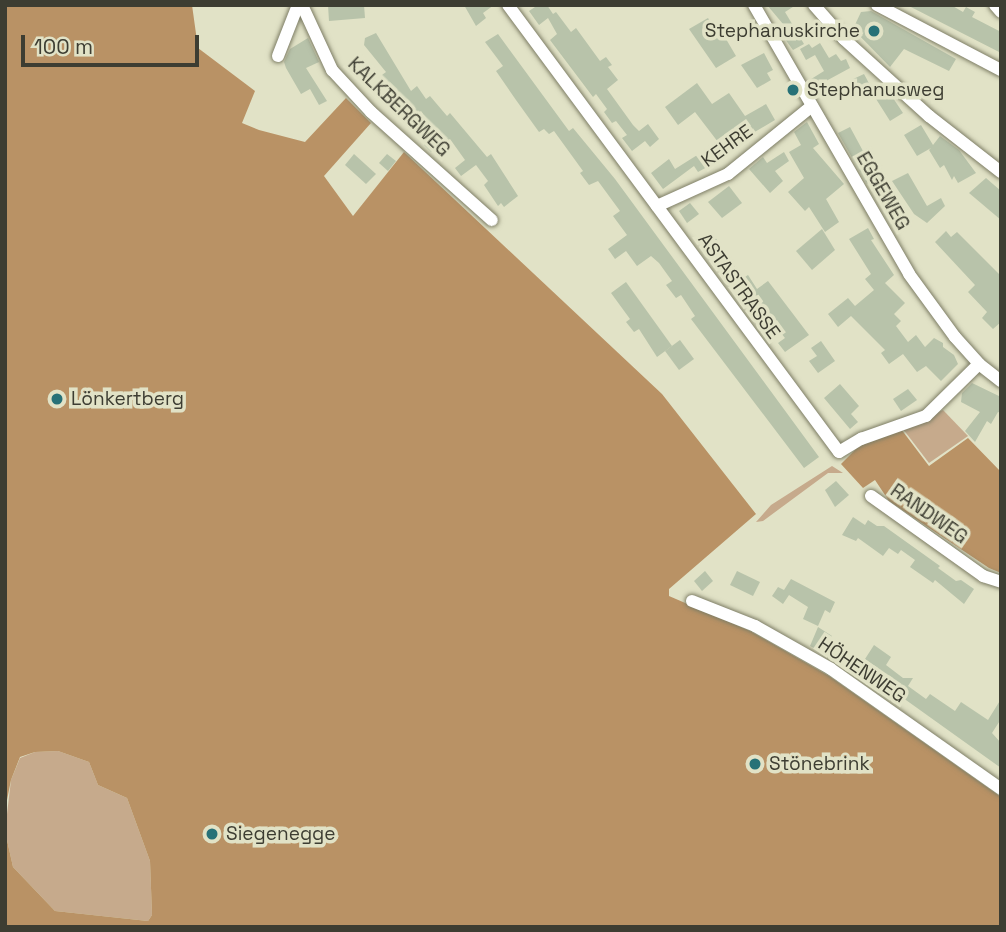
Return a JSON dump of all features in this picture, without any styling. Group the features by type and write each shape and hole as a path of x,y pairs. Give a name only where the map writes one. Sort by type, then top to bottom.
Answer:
{"street":[{"name":"KALKBERGWEG","path":"278,56 300,5"},
{"name":"KALKBERGWEG","path":"300,5 332,70 371,112 492,220"},
{"name":"ASTASTRASSE","path":"508,5 839,452 861,439 926,415 979,364"},
{"name":"EGGEWEG","path":"754,5 909,274 931,306 979,364 1001,381"},
{"path":"814,5 844,39 929,116 1001,172"},
{"path":"877,5 1001,70"},
{"path":"995,5 1001,12"},
{"name":"KEHRE","path":"657,206 728,174 812,106"},
{"name":"RANDWEG","path":"871,496 983,576 1001,582"},
{"name":"HÖHENWEG","path":"692,601 755,626 831,669 1001,789"}],"shaded area":[{"path":"5,5 192,5 198,48 255,91 242,123 259,130 305,142 346,98 371,123 324,176 353,216 404,152 662,394 756,514 669,589 669,596 750,631 829,676 1001,797 1001,927 5,927 5,831 13,867 55,911 148,921 152,915 150,861 127,798 98,785 89,762 58,751 35,752 20,757 11,780 5,810"},
{"path":"943,410 968,436 929,463 903,429"},
{"path":"901,429 929,466 968,438 1001,472 1001,573 989,568 889,501 875,480 863,488 841,464 859,446"},
{"path":"832,466 843,473 828,473 763,521 756,522 771,505"},
{"path":"58,751 89,762 98,785 127,798 150,861 152,915 148,921 55,911 13,867 5,831 11,780 20,758 35,752"}],"building":[{"path":"328,5 364,5 365,18 329,21"},
{"path":"464,5 494,5 483,13 486,18 476,26"},
{"path":"538,5 547,5 553,14 556,12 571,32 576,28 600,61 606,57 612,65 608,67 618,80 607,89 639,131 648,124 659,139 650,147 645,141 632,151 622,138 627,135 616,121 612,123 604,112 607,109 596,94 593,97 550,40 557,34 548,18 539,25 529,11"},
{"path":"767,5 796,5 785,12 804,44 793,50 777,28 783,24"},
{"path":"907,5 951,5 963,12 966,7 975,12 972,17 1001,32 1001,53"},
{"path":"871,11 956,59 949,71 904,49 890,67 853,29 861,12"},
{"path":"708,18 736,56 716,68 689,29"},
{"path":"376,33 411,91 417,86 426,99 430,96 447,116 450,113 487,157 491,154 518,196 504,207 501,203 498,206 484,185 488,181 476,165 461,176 455,168 465,160 450,139 431,152 424,145 436,132 421,111 415,116 396,89 391,92 386,85 382,75 386,72 364,45 365,38"},
{"path":"498,34 569,131 573,128 615,179 819,457 804,468 691,319 695,316 681,295 676,298 666,285 672,281 659,263 651,256 637,266 626,251 615,259 608,249 627,235 613,216 620,211 598,181 589,185 580,173 583,171 554,131 549,134 544,129 539,132 496,71 503,66 485,42"},
{"path":"308,38 319,62 306,68 327,101 319,105 310,89 301,94 284,62 290,49"},
{"path":"820,43 829,58 836,54 841,61 846,59 850,68 826,81 831,93 824,97 820,91 815,94 808,81 824,71 815,55 806,60 800,49 809,44 812,48"},
{"path":"764,53 773,70 767,73 771,80 757,88 741,65"},
{"path":"864,74 871,87 879,83 889,92 903,113 890,121 871,91 860,97 851,80"},
{"path":"697,83 712,104 729,93 745,116 766,104 775,120 753,133 747,122 731,135 739,146 731,154 698,172 694,166 663,189 651,173 669,159 675,169 718,142 695,112 678,125 665,107"},
{"path":"807,122 819,144 813,148 844,184 826,199 839,222 825,232 809,207 805,211 788,192 804,178 789,152 801,145 794,132"},
{"path":"921,125 933,145 940,136 959,150 976,173 958,183 954,176 952,180 944,165 940,168 929,150 931,148 917,156 904,135"},
{"path":"850,127 863,151 868,148 873,156 869,159 879,177 867,184 838,133"},
{"path":"784,152 789,161 775,171 783,181 770,193 749,169 763,157 767,163"},
{"path":"354,154 376,174 366,184 345,165"},
{"path":"387,154 396,161 388,171 379,163"},
{"path":"908,173 927,206 941,198 945,206 927,223 914,214 892,181"},
{"path":"986,178 1001,191 1001,220 969,193"},
{"path":"729,186 742,203 722,218 708,202"},
{"path":"690,203 699,214 687,223 679,211"},
{"path":"868,228 874,239 871,240 894,275 885,283 905,303 894,314 901,321 896,326 908,342 916,335 925,347 934,338 954,355 958,364 941,381 926,366 917,372 903,354 889,364 881,353 885,350 851,316 838,327 828,314 848,298 855,306 874,290 865,279 871,274 849,239"},
{"path":"822,229 835,250 812,270 796,251"},
{"path":"946,231 951,237 957,232 1001,276 1001,322 993,329 982,318 987,312 968,292 975,285 935,242"},
{"path":"713,234 735,267 745,277 748,275 757,289 768,281 809,335 785,352 778,343 785,338 753,298 750,301 740,288 737,291 702,242"},
{"path":"626,282 672,346 657,357 639,329 634,332 626,322 630,319 611,293"},
{"path":"680,340 694,359 679,370 665,351"},
{"path":"821,341 835,361 818,373 809,361 817,356 811,348"},
{"path":"972,383 1001,397 1001,413 998,412 991,424 987,421 975,442 965,431 980,412 961,402 962,393"},
{"path":"840,384 859,406 851,414 858,422 850,429 824,398"},
{"path":"908,389 917,400 901,411 893,399"},
{"path":"836,481 849,495 835,507 825,490"},
{"path":"853,517 865,525 868,520 877,526 884,526 940,566 938,568 956,581 961,580 974,589 964,604 935,580 933,583 910,567 915,560 901,550 898,554 889,548 883,556 858,538 856,541 842,535"},
{"path":"705,571 713,581 702,591 694,581"},
{"path":"737,571 760,582 753,596 730,585"},
{"path":"791,579 835,602 830,613 825,610 818,626 803,619 808,607 789,595 783,604 772,596 778,587 784,590"},
{"path":"818,627 832,636 829,645 823,644 820,651 810,646"},
{"path":"874,645 891,657 886,665 903,678 913,678 908,686 926,699 930,694 955,711 961,702 988,720 1001,699 1001,719 992,733 1001,743 1001,768 871,675 876,667 865,659"}],"place":[{"name":"Stephanuskirche","path":"874,31"},
{"name":"Stephanusweg","path":"793,90"},
{"name":"Lönkertberg","path":"57,399"},
{"name":"Stönebrink","path":"755,764"},
{"name":"Siegenegge","path":"212,834"}]}
